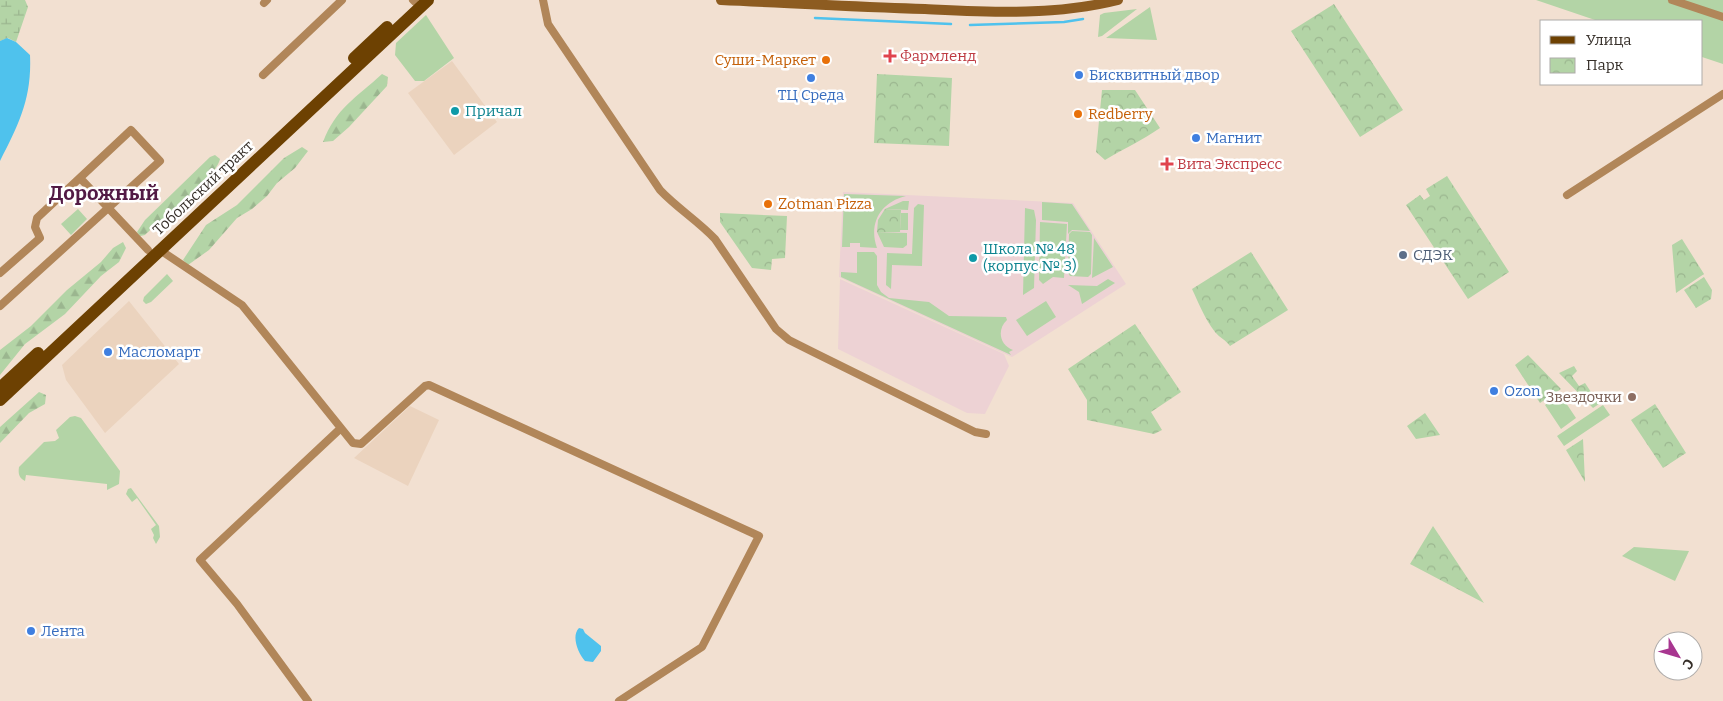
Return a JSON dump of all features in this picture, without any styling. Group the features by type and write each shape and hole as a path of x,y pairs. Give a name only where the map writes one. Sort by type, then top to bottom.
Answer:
{"main road":[{"path":"419,2 436,0"},
{"path":"721,0 1010,11 1061,10 1094,6 1118,0"},
{"name":"Тобольский тракт","path":"0,388 154,250 419,2"},
{"name":"Тобольский тракт","path":"0,400 154,250"}],"street":[{"path":"263,75 342,0"},
{"path":"543,0 548,24 660,190 676,207 704,228 715,239 776,329 789,340 814,353 975,432 986,434"},
{"path":"1672,0 1723,17"},
{"path":"1567,195 1723,94"},
{"path":"0,273 40,238 34,228 37,218 131,130 160,161 0,306"},
{"path":"80,178 154,250 242,305 353,443 361,444 425,386 429,385 759,536 702,648 619,701"},
{"path":"308,701 237,604 200,560 341,428"}],"shaded area":[{"path":"452,61 497,122 454,155 408,93"},
{"path":"843,192 1073,203 1126,284 1012,357 839,277"},
{"path":"840,279 1004,354 1009,366 985,414 967,413 838,349"},
{"path":"129,301 179,364 105,433 66,380 62,365"},
{"path":"410,406 439,420 408,486 354,458"}],"green space":[{"path":"0,0 25,0 28,7 16,42 8,38 0,41"},
{"path":"1536,0 1723,0 1723,64 1703,57 1703,20 1595,20"},
{"path":"1334,4 1403,110 1360,137 1291,31"},
{"path":"1150,7 1157,40 1106,38"},
{"path":"1137,9 1102,36 1098,37 1100,15"},
{"path":"426,15 454,58 424,81 415,81 395,55 396,43"},
{"path":"382,74 388,77 387,86 349,127 333,141 323,142 334,120 355,97"},
{"path":"877,74 952,78 949,146 874,143"},
{"path":"1102,90 1135,90 1160,128 1105,160 1096,152"},
{"path":"302,147 308,151 295,168 277,183 267,196 252,209 237,218 209,250 188,265 183,260 206,225 237,205 284,158"},
{"path":"215,155 220,159 209,177 145,235 140,236 137,232 145,220 210,157"},
{"path":"1447,176 1509,272 1468,299 1406,205 1420,195 1424,200 1430,196 1426,189"},
{"path":"844,194 906,196 890,203 883,208 879,215 874,230 877,248 860,247 860,243 850,243 850,247 842,247"},
{"path":"903,201 909,201 908,210 885,209"},
{"path":"1042,202 1072,204 1090,231 1072,230 1068,234 1068,222 1042,220"},
{"path":"918,204 924,205 922,266 892,265 891,289 886,285 887,253 912,254 914,208"},
{"path":"1025,208 1034,210 1036,220 1034,288 1023,295"},
{"path":"78,209 87,219 71,235 61,224"},
{"path":"885,209 901,210 900,232 877,232 878,220"},
{"path":"720,213 787,216 785,258 772,259 771,270 752,268 720,222"},
{"path":"901,213 908,213 908,230 900,230"},
{"path":"1040,222 1067,224 1064,278 1053,277 1043,284 1039,280"},
{"path":"1072,231 1090,232 1092,235 1091,274 1088,277 1070,276 1068,273 1069,234"},
{"path":"877,232 907,233 907,245 903,248 884,247"},
{"path":"1094,238 1113,267 1092,278"},
{"path":"1682,239 1704,274 1676,293 1672,245"},
{"path":"123,242 126,248 119,262 101,276 65,314 25,344 0,375 0,350 31,326 67,290 101,262 113,248"},
{"path":"857,252 874,252 877,256 877,285 881,292 889,298 929,302 949,316 1006,317 1007,320 1002,328 1001,336 1002,341 1008,348 1013,350 1009,352 1011,355 841,277 841,272 857,273"},
{"path":"1251,252 1288,310 1230,346 1211,327 1192,289"},
{"path":"167,274 173,281 151,302 146,304 143,301 144,297"},
{"path":"1704,277 1712,290 1711,299 1696,308 1684,290"},
{"path":"1108,279 1115,283 1082,304 1079,292 1068,285 1097,286"},
{"path":"1046,301 1056,317 1027,336 1016,320"},
{"path":"1135,324 1181,392 1151,412 1162,430 1154,434 1087,420 1087,400 1068,369"},
{"path":"1528,355 1561,389 1540,403 1515,365"},
{"path":"1574,366 1577,371 1572,376 1579,386 1585,383 1599,404 1593,408 1559,373"},
{"path":"39,392 46,395 45,404 29,413 0,443 0,427"},
{"path":"1560,394 1576,418 1561,429 1545,405"},
{"path":"1655,404 1686,453 1663,468 1631,420"},
{"path":"1603,405 1610,415 1564,446 1557,436"},
{"path":"1425,413 1440,435 1416,439 1407,426"},
{"path":"70,417 81,418 120,471 119,484 107,490 107,484 26,475 25,481 21,479 19,467 44,442 55,441 59,438 56,430"},
{"path":"1583,439 1585,482 1566,450"},
{"path":"131,488 159,526 160,537 156,544 151,529 156,525 137,498 132,502 126,494 128,489"},
{"path":"1433,526 1484,603 1410,564"},
{"path":"1634,547 1689,551 1675,581 1622,556"}],"water":[{"path":"7,38 16,42 30,55 30,70 29,85 23,110 0,161 0,41"},
{"path":"579,628 583,629 585,633 601,646 601,651 593,662 585,661 580,654 576,640"}],"waterway":[{"path":"815,18 951,24"},
{"path":"970,25 1064,22 1083,19"}],"place":[{"name":"Фармленд","path":"890,56"},
{"name":"Суши-Маркет","path":"826,60"},
{"name":"Бисквитный двор","path":"1079,75"},
{"name":"ТЦ Среда","path":"811,78"},
{"name":"Причал","path":"455,111"},
{"name":"Redberry","path":"1078,114"},
{"name":"Магнит","path":"1196,138"},
{"name":"Вита Экспресс","path":"1167,164"},
{"name":"Zotman Pizza","path":"768,204"},
{"name":"СДЭК","path":"1403,255"},
{"name":"Школа № 48 (корпус № 3)","path":"973,258"},
{"name":"Масломарт","path":"108,352"},
{"name":"Ozon","path":"1494,391"},
{"name":"Звездочки","path":"1632,397"},
{"name":"Лента","path":"31,631"}],"district":[{"name":"Дорожный","path":"104,193"}]}
